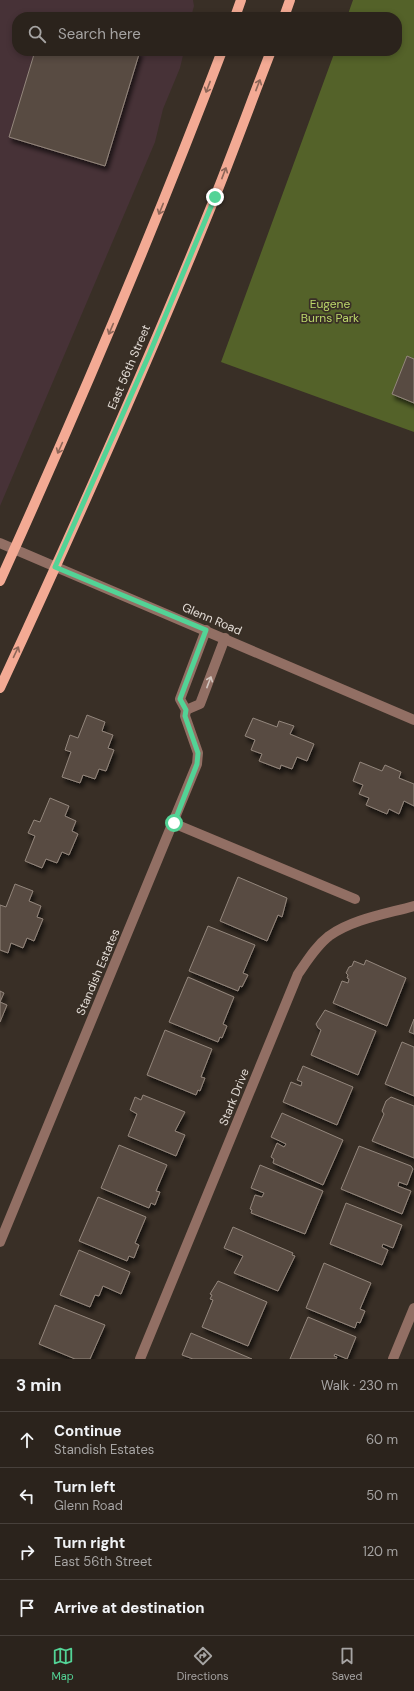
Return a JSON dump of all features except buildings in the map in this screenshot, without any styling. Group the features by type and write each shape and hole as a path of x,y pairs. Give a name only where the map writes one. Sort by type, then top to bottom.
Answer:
{"main road":[{"path":"237,12 241,0"},
{"path":"286,12 290,0"},
{"path":"0,581 123,301 182,157 220,56"},
{"name":"East 56th Street","path":"0,688 149,355 215,197 269,56"}],"street":[{"name":"Glenn Road","path":"0,543 414,720"},
{"name":"Standish Estates","path":"0,1242 174,823 197,764 198,753 185,716 186,710 180,699 206,630"},
{"path":"186,710 200,704 225,638"},
{"path":"174,823 356,899"},
{"name":"Stark Drive","path":"140,1359 301,969 315,950 329,936 362,921 414,906"},
{"path":"394,1359 414,1308"}],"shaded area":[{"path":"0,0 193,0 194,6 192,12 12,12 12,56 183,56 180,68 163,109 155,142 0,506"}],"green space":[{"name":"Eugene Burns Park","path":"353,0 414,0 414,432 221,362 333,56 402,56 402,12 349,12"}],"route":[{"path":"174,823 197,764 198,753 186,721 186,710 180,699 206,630 55,567 149,355 215,197"}]}
